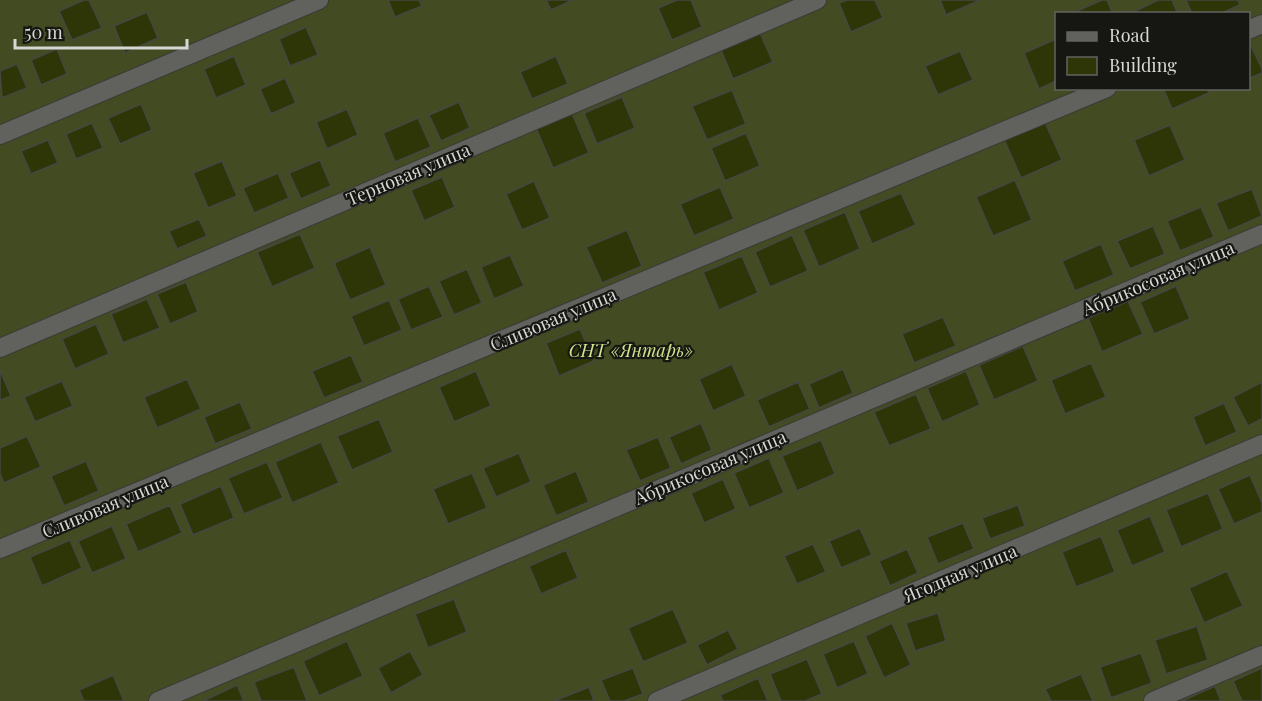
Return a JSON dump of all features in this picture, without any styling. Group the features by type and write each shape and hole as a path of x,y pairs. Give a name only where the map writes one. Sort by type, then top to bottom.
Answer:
{"street":[{"path":"0,135 319,0"},
{"name":"Терновая улица","path":"0,348 817,0"},
{"name":"Сливовая улица","path":"0,549 1102,90"},
{"name":"Абрикосовая улица","path":"158,701 1262,234"},
{"name":"Ягодная улица","path":"657,701 1262,444"},
{"path":"1153,701 1262,655"}],"green space":[{"name":"СНТ «Янтарь»","path":"0,0 1262,0 1262,701 0,701"}],"building":[{"path":"89,0 102,28 72,40 59,11"},
{"path":"388,0 419,0 422,6 395,17"},
{"path":"546,0 573,0 551,10"},
{"path":"677,0 691,0 702,27 672,40 658,8"},
{"path":"847,0 875,0 883,18 851,32 839,3"},
{"path":"940,0 980,0 946,15"},
{"path":"1107,0 1112,12 1075,12"},
{"path":"1158,0 1172,0 1177,12 1133,12"},
{"path":"1186,0 1238,0 1240,5 1224,12 1191,12"},
{"path":"147,12 158,38 125,53 114,26"},
{"path":"306,27 318,55 290,66 279,39"},
{"path":"760,33 773,62 733,79 721,50"},
{"path":"1055,39 1055,81 1039,89 1024,53"},
{"path":"1250,43 1262,69 1262,73 1250,78"},
{"path":"57,49 67,74 41,85 31,60"},
{"path":"960,51 973,80 938,95 925,66"},
{"path":"234,56 246,85 216,98 204,69"},
{"path":"556,56 568,84 532,99 520,72"},
{"path":"17,64 27,88 2,98 0,71"},
{"path":"285,78 296,103 271,114 260,89"},
{"path":"732,90 746,124 707,140 692,106"},
{"path":"1164,90 1208,90 1209,93 1172,109"},
{"path":"622,97 635,128 597,144 584,113"},
{"path":"459,102 470,128 441,141 429,115"},
{"path":"141,104 152,130 120,144 108,118"},
{"path":"347,109 358,135 327,149 316,122"},
{"path":"572,113 589,153 553,168 536,128"},
{"path":"418,118 431,147 395,162 383,133"},
{"path":"1044,120 1062,160 1021,178 1003,137"},
{"path":"92,123 103,148 76,159 66,134"},
{"path":"1170,125 1185,160 1149,176 1134,140"},
{"path":"746,133 760,166 725,181 711,148"},
{"path":"48,140 58,163 31,174 21,151"},
{"path":"320,160 331,186 301,199 289,173"},
{"path":"222,161 237,196 208,208 193,173"},
{"path":"278,173 289,198 254,213 243,188"},
{"path":"442,177 455,207 424,221 411,190"},
{"path":"1015,180 1032,220 993,236 976,197"},
{"path":"534,181 550,218 522,230 506,194"},
{"path":"720,187 734,219 694,236 680,204"},
{"path":"1252,189 1262,216 1228,231 1216,203"},
{"path":"901,193 916,225 872,244 858,211"},
{"path":"1201,207 1214,237 1180,251 1167,221"},
{"path":"845,212 860,249 819,267 803,230"},
{"path":"199,219 207,236 177,249 169,231"},
{"path":"1153,226 1165,254 1130,269 1117,241"},
{"path":"627,230 642,266 602,283 586,247"},
{"path":"300,234 315,268 272,287 257,252"},
{"path":"792,235 808,271 770,287 755,252"},
{"path":"1101,244 1114,275 1075,291 1062,261"},
{"path":"370,247 386,285 350,300 334,263"},
{"path":"510,255 524,286 494,299 481,267"},
{"path":"742,256 758,293 719,310 703,272"},
{"path":"467,269 482,303 454,315 439,281"},
{"path":"186,282 198,312 170,324 157,294"},
{"path":"429,286 443,317 411,330 398,299"},
{"path":"1176,286 1190,319 1154,334 1140,302"},
{"path":"147,299 160,328 123,343 111,314"},
{"path":"389,300 402,330 364,346 351,316"},
{"path":"1128,301 1143,334 1102,352 1088,318"},
{"path":"943,317 956,346 914,363 902,334"},
{"path":"96,324 109,354 75,369 62,339"},
{"path":"580,329 594,361 559,376 546,343"},
{"path":"1023,346 1038,381 994,400 979,365"},
{"path":"351,355 363,382 324,398 312,371"},
{"path":"1091,363 1106,397 1065,414 1051,380"},
{"path":"732,364 746,396 713,411 699,379"},
{"path":"843,369 853,393 819,408 809,384"},
{"path":"0,370 11,396 0,400"},
{"path":"476,371 491,406 454,422 439,387"},
{"path":"966,371 980,405 942,422 927,388"},
{"path":"187,379 201,409 157,428 144,397"},
{"path":"62,381 73,406 35,422 24,397"},
{"path":"798,382 810,409 769,427 757,400"},
{"path":"1262,382 1262,419 1248,426 1233,397"},
{"path":"916,394 931,429 889,446 874,412"},
{"path":"240,402 252,429 215,444 204,417"},
{"path":"1224,403 1237,432 1205,446 1193,417"},
{"path":"379,419 393,452 352,470 337,436"},
{"path":"701,423 712,450 681,464 669,437"},
{"path":"27,436 41,467 4,483 0,474 0,448"},
{"path":"658,437 671,468 640,481 626,450"},
{"path":"821,440 835,474 797,491 782,456"},
{"path":"321,442 339,483 292,503 275,462"},
{"path":"519,453 531,482 496,497 483,468"},
{"path":"769,458 784,493 749,508 734,473"},
{"path":"86,461 99,491 64,506 51,476"},
{"path":"267,462 283,498 244,514 228,478"},
{"path":"576,471 589,502 556,516 543,485"},
{"path":"472,473 487,508 448,524 433,489"},
{"path":"1250,475 1262,503 1262,512 1234,524 1218,489"},
{"path":"723,479 736,509 704,523 691,493"},
{"path":"221,486 234,518 193,535 180,504"},
{"path":"1208,493 1223,529 1181,547 1166,510"},
{"path":"170,505 182,533 138,552 126,524"},
{"path":"1018,505 1025,526 990,539 982,518"},
{"path":"1150,516 1165,552 1132,566 1117,530"},
{"path":"963,523 974,549 938,564 927,537"},
{"path":"112,526 126,559 92,573 78,541"},
{"path":"860,528 872,555 841,568 829,541"},
{"path":"1101,536 1115,572 1076,587 1062,552"},
{"path":"70,540 82,568 42,586 30,557"},
{"path":"813,544 826,572 797,584 784,556"},
{"path":"907,549 918,573 890,586 879,561"},
{"path":"566,550 578,578 541,594 529,566"},
{"path":"1227,571 1243,606 1204,623 1189,588"},
{"path":"454,599 467,632 428,648 415,614"},
{"path":"673,609 688,643 643,662 628,628"},
{"path":"938,613 946,641 915,651 906,623"},
{"path":"892,623 911,665 884,678 865,636"},
{"path":"1197,626 1208,660 1166,674 1155,640"},
{"path":"728,630 738,649 707,665 697,645"},
{"path":"347,641 363,676 319,696 303,661"},
{"path":"854,641 868,674 837,688 823,654"},
{"path":"410,651 423,675 391,693 378,668"},
{"path":"1141,653 1152,683 1111,698 1100,667"},
{"path":"807,659 822,694 805,701 781,701 770,674"},
{"path":"294,667 307,701 261,701 254,682"},
{"path":"633,668 643,694 624,701 610,701 601,680"},
{"path":"1262,668 1262,701 1242,701 1233,681"},
{"path":"1081,674 1093,701 1051,701 1045,689"},
{"path":"113,675 124,701 84,701 79,690"},
{"path":"758,678 768,701 723,701 720,695"},
{"path":"237,685 244,701 203,701"},
{"path":"1215,686 1221,701 1182,701"},
{"path":"589,687 594,701 554,701"}]}
